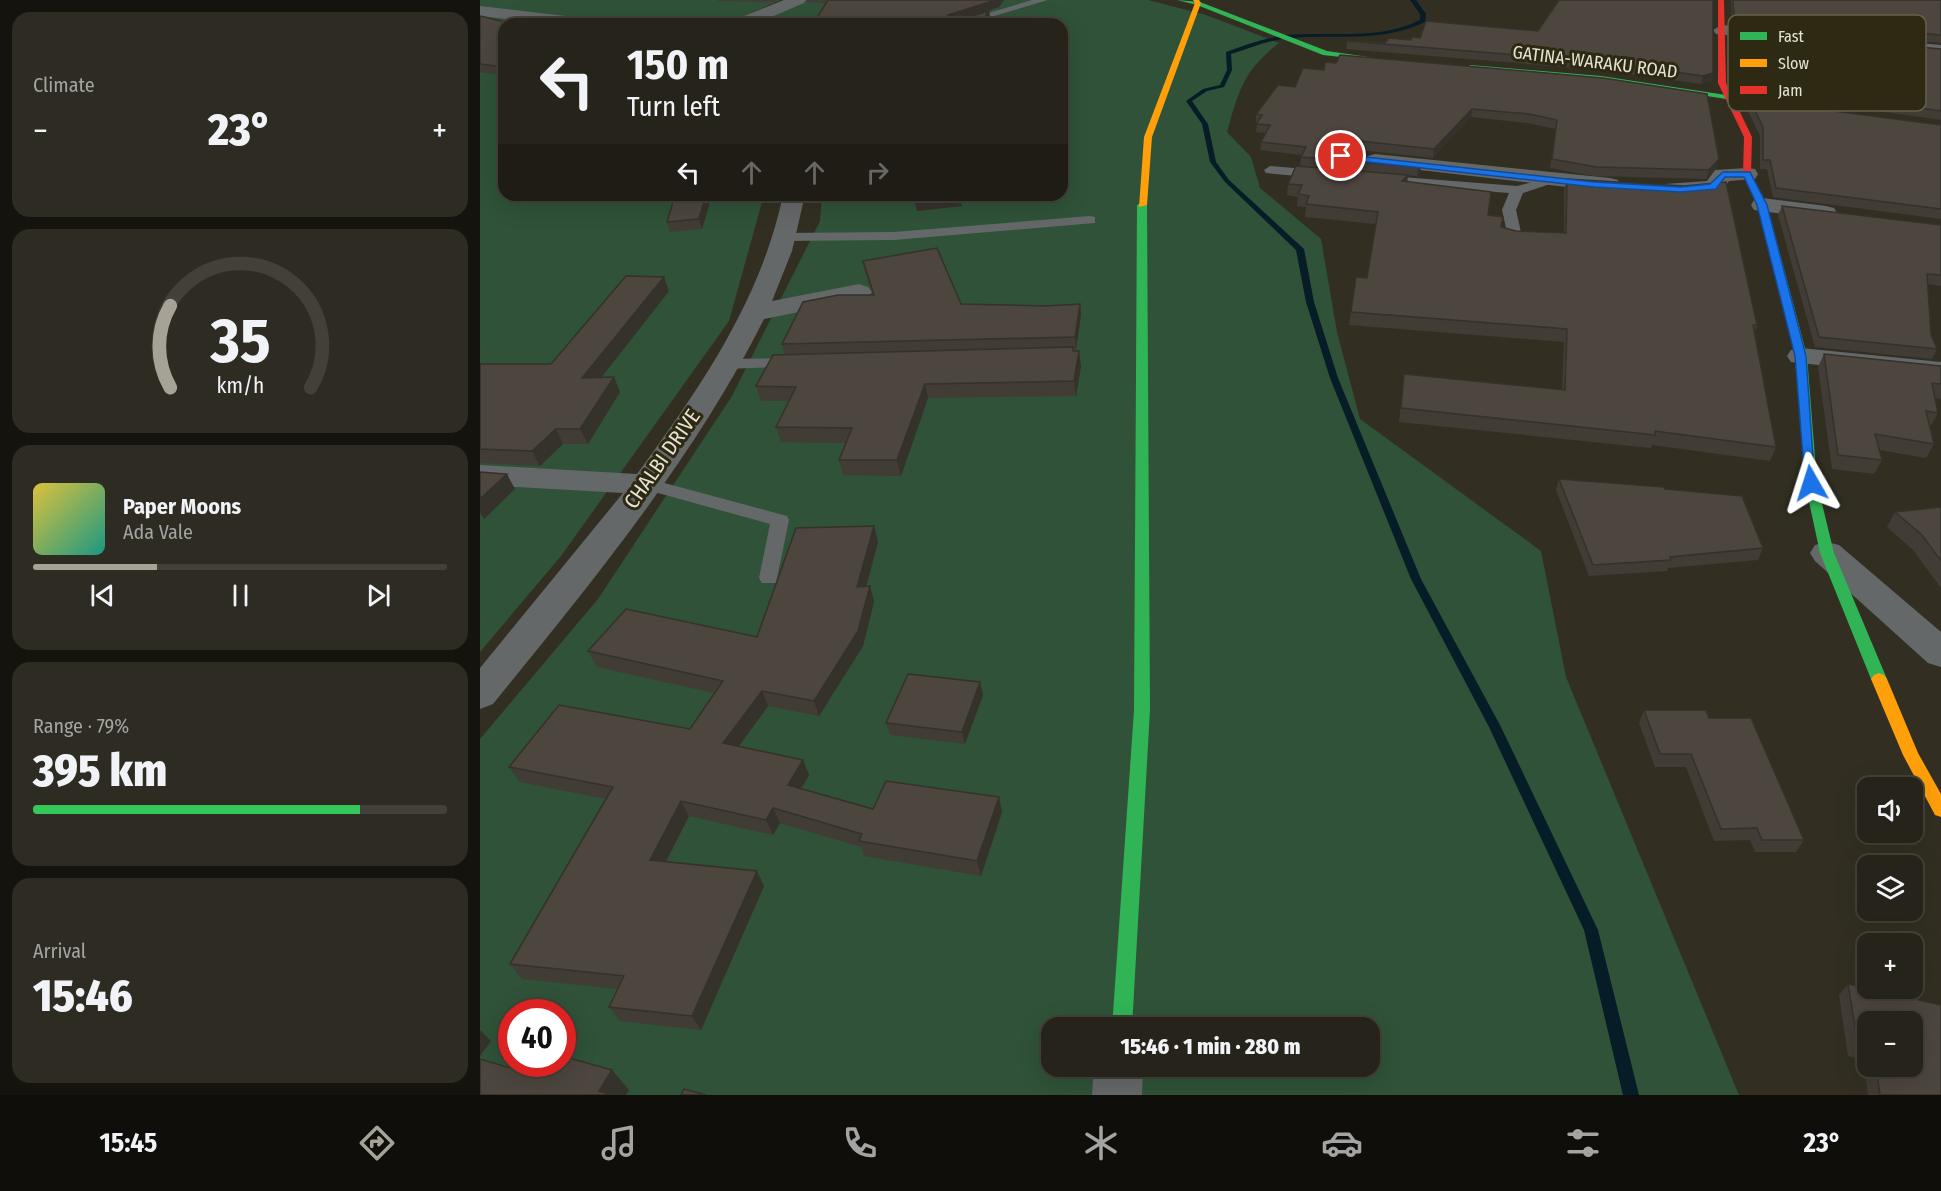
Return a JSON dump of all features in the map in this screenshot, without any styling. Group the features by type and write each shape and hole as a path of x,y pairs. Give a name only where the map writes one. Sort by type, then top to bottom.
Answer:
{"street":[{"path":"754,18 798,0"},
{"path":"1180,0 1197,1 1333,55 1396,61"},
{"path":"1721,0 1722,83 1728,92"},
{"path":"1123,1017 1142,710 1144,436 1142,183 1148,137 1197,1"},
{"path":"564,18 589,5"},
{"path":"484,9 546,18"},
{"path":"1722,30 1728,31"},
{"path":"1926,49 1941,50"},
{"name":"GATINA-WARAKU ROAD","path":"1462,66 1601,78 1728,97"},
{"path":"1735,111 1748,137 1747,174 1762,205 1801,356 1811,483 1827,553 1911,755 1941,810"},
{"path":"1353,158 1553,181 1627,186"},
{"path":"1649,188 1713,187 1723,175 1747,174"},
{"name":"CHALBI DRIVE","path":"480,694 564,593 646,484 726,364 753,313 783,237 792,201"},
{"path":"1762,205 1842,215"},
{"path":"753,313 859,292"},
{"path":"1801,356 1941,370"},
{"path":"480,475 646,484"},
{"path":"1827,553 1859,584 1882,600 1941,653"},
{"path":"1117,1095 1118,1077"}],"lane":[{"path":"978,18 1043,0"},
{"path":"1270,170 1332,175"},
{"path":"1379,179 1517,190 1553,181"},
{"path":"1515,237 1509,210 1517,190"},
{"path":"783,237 894,236 1090,220"},
{"path":"726,364 808,362"},
{"path":"646,484 780,520 769,578"}],"green space":[{"path":"480,0 781,0 740,18 498,18 498,201 762,201 729,321 561,556 480,652"},
{"path":"804,0 1148,0 1206,15 1279,43 1257,63 1244,82 1227,132 1251,157 1260,188 1321,239 1337,332 1360,419 1541,551 1566,677 1739,1095 480,1095 480,739 598,599 732,396 820,221 822,201 1068,201 1068,18 764,18"}],"building":[{"path":"828,0 996,0 948,15 950,18 817,18"},
{"path":"1559,0 1713,0 1713,73 1703,76 1603,62 1347,41 1385,43 1389,38 1411,40 1412,37 1420,38 1426,21 1538,31"},
{"path":"1733,0 1941,0 1941,35 1926,34 1926,15 1734,15"},
{"path":"989,11 984,18 966,18"},
{"path":"480,16 498,20 498,66 480,64"},
{"path":"1926,48 1941,49 1941,111 1926,109"},
{"path":"1340,55 1603,78 1707,94 1719,159 1709,170 1596,167 1552,159 1557,120 1529,114 1472,109 1434,149 1342,139 1334,141 1329,147 1334,154 1421,164 1418,167 1301,157 1306,147 1261,142 1270,125 1256,124 1262,115 1256,114 1278,85 1295,87 1303,68 1324,70 1325,62 1336,63"},
{"path":"1755,111 1834,111 1941,125 1941,209 1776,188 1770,160 1763,160 1763,127"},
{"path":"1296,166 1408,175 1402,181 1491,192 1488,215 1503,217 1501,227 1516,231 1566,233 1567,179 1684,186 1726,182 1757,325 1753,325 1776,447 1655,431 1655,435 1401,408 1404,374 1565,390 1567,329 1351,312 1356,277 1367,278 1378,212 1306,204 1309,196 1298,194 1302,185 1288,184"},
{"path":"673,201 704,201 699,219 667,222"},
{"path":"1782,206 1941,225 1941,275 1927,274 1931,334 1937,349 1819,337"},
{"path":"937,248 961,304 1045,306 1080,304 1075,337 782,344 803,302 838,295 874,295 863,261"},
{"path":"626,276 664,277 582,378 614,377 580,429 556,429 532,451 480,449 480,364 551,364"},
{"path":"1073,347 1073,351 1079,351 1074,381 925,384 897,460 839,460 852,428 776,427 796,387 756,386 773,355"},
{"path":"1824,354 1941,366 1941,384 1932,383 1938,413 1926,411 1934,444 1875,434 1882,460 1838,455"},
{"path":"480,472 507,474 480,499"},
{"path":"1559,479 1742,496 1763,548 1670,557 1671,560 1593,565"},
{"path":"1941,507 1941,561 1922,535 1895,512"},
{"path":"874,526 857,587 870,586 858,631 814,701 762,691 723,743 803,760 788,785 873,809 886,781 999,797 977,861 859,841 862,834 773,808 766,820 681,801 650,860 757,871 692,1016 609,1007 624,976 510,964 613,787 509,767 559,705 690,729 723,681 588,651 626,609 757,637 796,528"},
{"path":"908,674 980,682 962,732 886,723"},
{"path":"1644,710 1706,710 1709,718 1751,718 1804,840 1762,840 1757,828 1721,829 1691,754 1660,754"},
{"path":"1848,984 1857,986 1857,999 1914,999 1941,1005 1941,1095 1880,1095 1878,1077 1923,1077 1923,1011 1857,1011 1857,1039"},
{"path":"480,1059 498,1064 498,1077 576,1077 576,1060 612,1070 599,1091 612,1095 480,1095"},
{"path":"684,1089 706,1095 681,1095"}],"waterway":[{"path":"1413,0 1423,14 1423,21 1409,28 1376,34 1286,37 1264,41 1228,53 1230,70 1222,86 1205,90 1189,101 1205,124 1213,162 1227,181 1300,249 1310,302 1334,378 1416,579 1495,727 1591,930 1631,1095"}],"traffic: fast":[{"path":"1180,0 1198,3 1326,53 1385,60"},
{"path":"1473,67 1601,78 1728,97"},
{"path":"1123,1017 1142,710 1142,205"},
{"path":"1776,257 1801,356 1811,483 1827,553 1879,679"}],"traffic: slow":[{"path":"1142,205 1148,137 1198,3 1196,0"},
{"path":"1879,679 1911,755 1941,810"}],"traffic: jam":[{"path":"1721,0 1722,83 1728,95"},
{"path":"1735,111 1748,137 1747,174 1762,205 1776,257"}],"route":[{"path":"1341,156 1594,185 1681,189 1713,187 1723,175 1747,174 1762,205 1801,356 1802,396 1811,483"}]}
